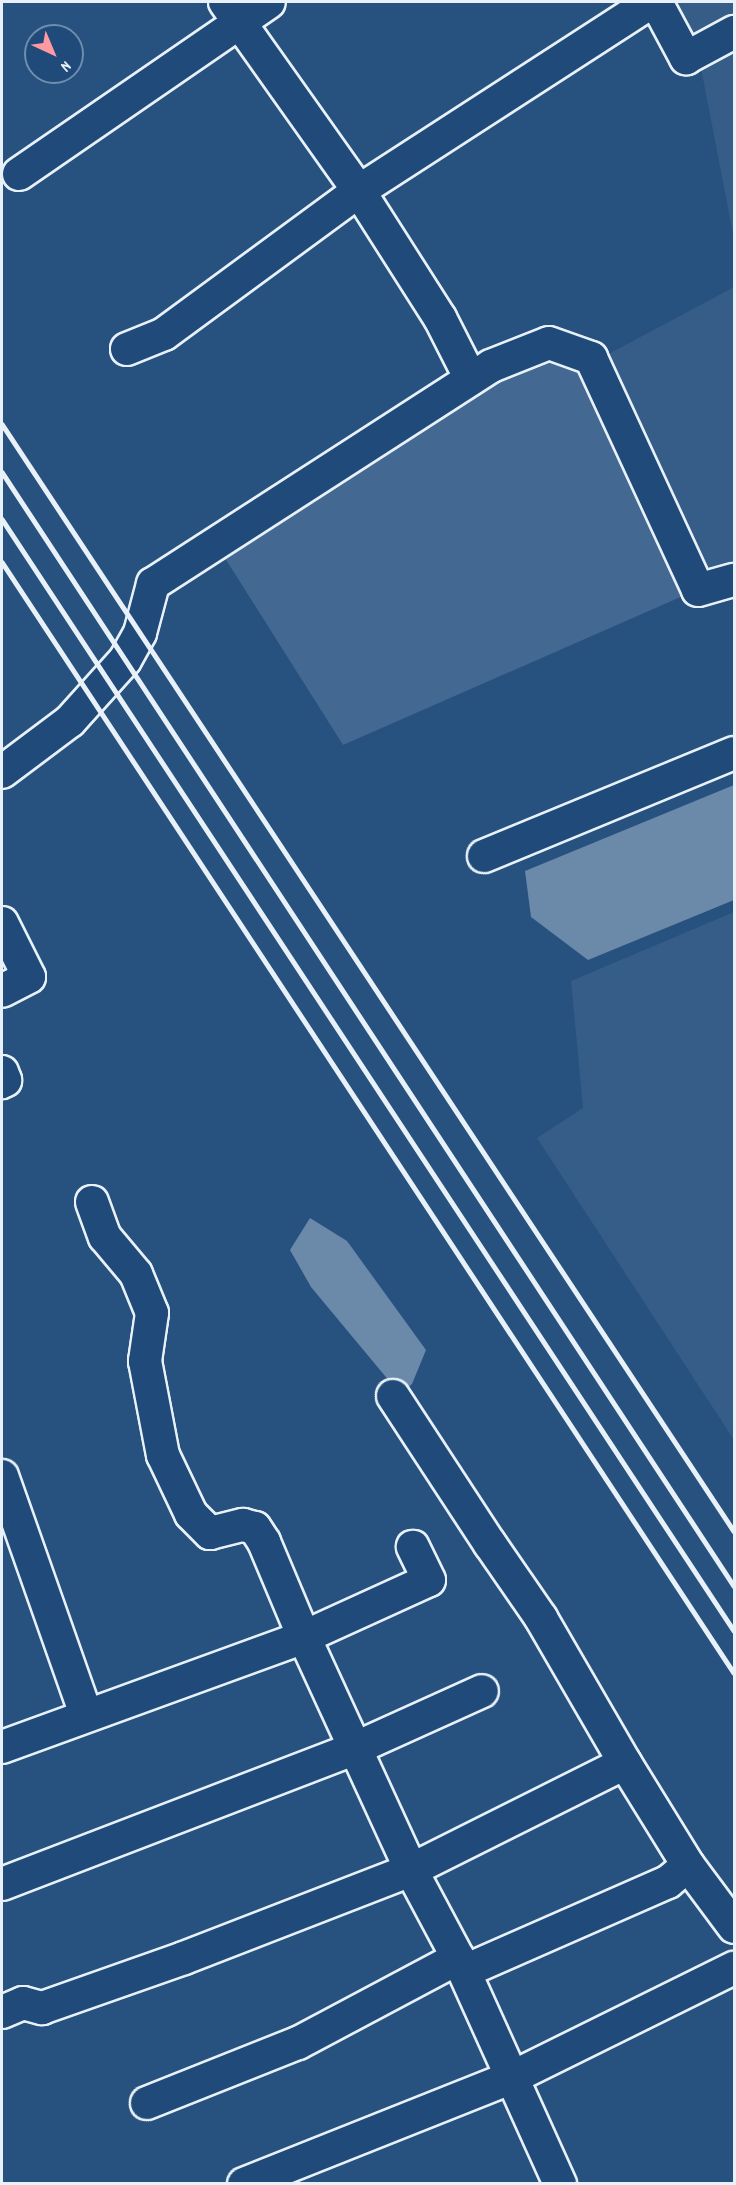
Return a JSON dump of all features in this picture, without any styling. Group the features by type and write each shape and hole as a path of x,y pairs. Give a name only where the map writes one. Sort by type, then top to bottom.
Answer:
{"street":[{"path":"19,174 232,12 269,2"},
{"path":"127,349 164,334 359,191 651,2"},
{"path":"656,2 686,58 735,32"},
{"path":"232,12 359,191 440,318 471,379"},
{"path":"2,772 70,722 125,660 140,633 153,584 491,366 549,343 591,358 698,590 735,580"},
{"path":"484,856 735,753"},
{"path":"2,923 29,977 2,991"},
{"path":"2,1072 5,1080 2,1082"},
{"path":"92,1202 105,1237 136,1274 152,1313 145,1361 163,1455 191,1514 210,1533 243,1525 255,1528 264,1542 304,1637 411,1870 461,1965 560,2184"},
{"path":"393,1396 541,1618 625,1763 688,1865 735,1927"},
{"path":"2,1476 86,1715"},
{"path":"2,1747 304,1637 429,1580 413,1547"},
{"path":"2,1884 356,1748 482,1691"},
{"path":"2,2012 23,2003 42,2007 53,2004 184,1958 411,1870 625,1763"},
{"path":"147,2103 298,2043 461,1965 668,1882 688,1865"},
{"path":"244,2184 511,2078 735,1968"}],"shaded area":[{"path":"669,2 734,2 734,27 694,49"},
{"path":"734,44 734,239 700,63"},
{"path":"734,287 734,572 713,580 599,359"},
{"path":"551,354 580,366 692,592 343,745 223,555 490,383"},
{"path":"734,785 734,900 588,960 531,917 525,871"},
{"path":"734,912 734,1440 537,1138 583,1108 571,981"},
{"path":"310,1218 347,1241 426,1350 412,1384 400,1394 311,1287 290,1250"}],"railway":[{"path":"2,424 734,1531"},
{"path":"2,472 734,1586"},
{"path":"2,519 734,1631"},
{"path":"2,562 734,1673"}]}
